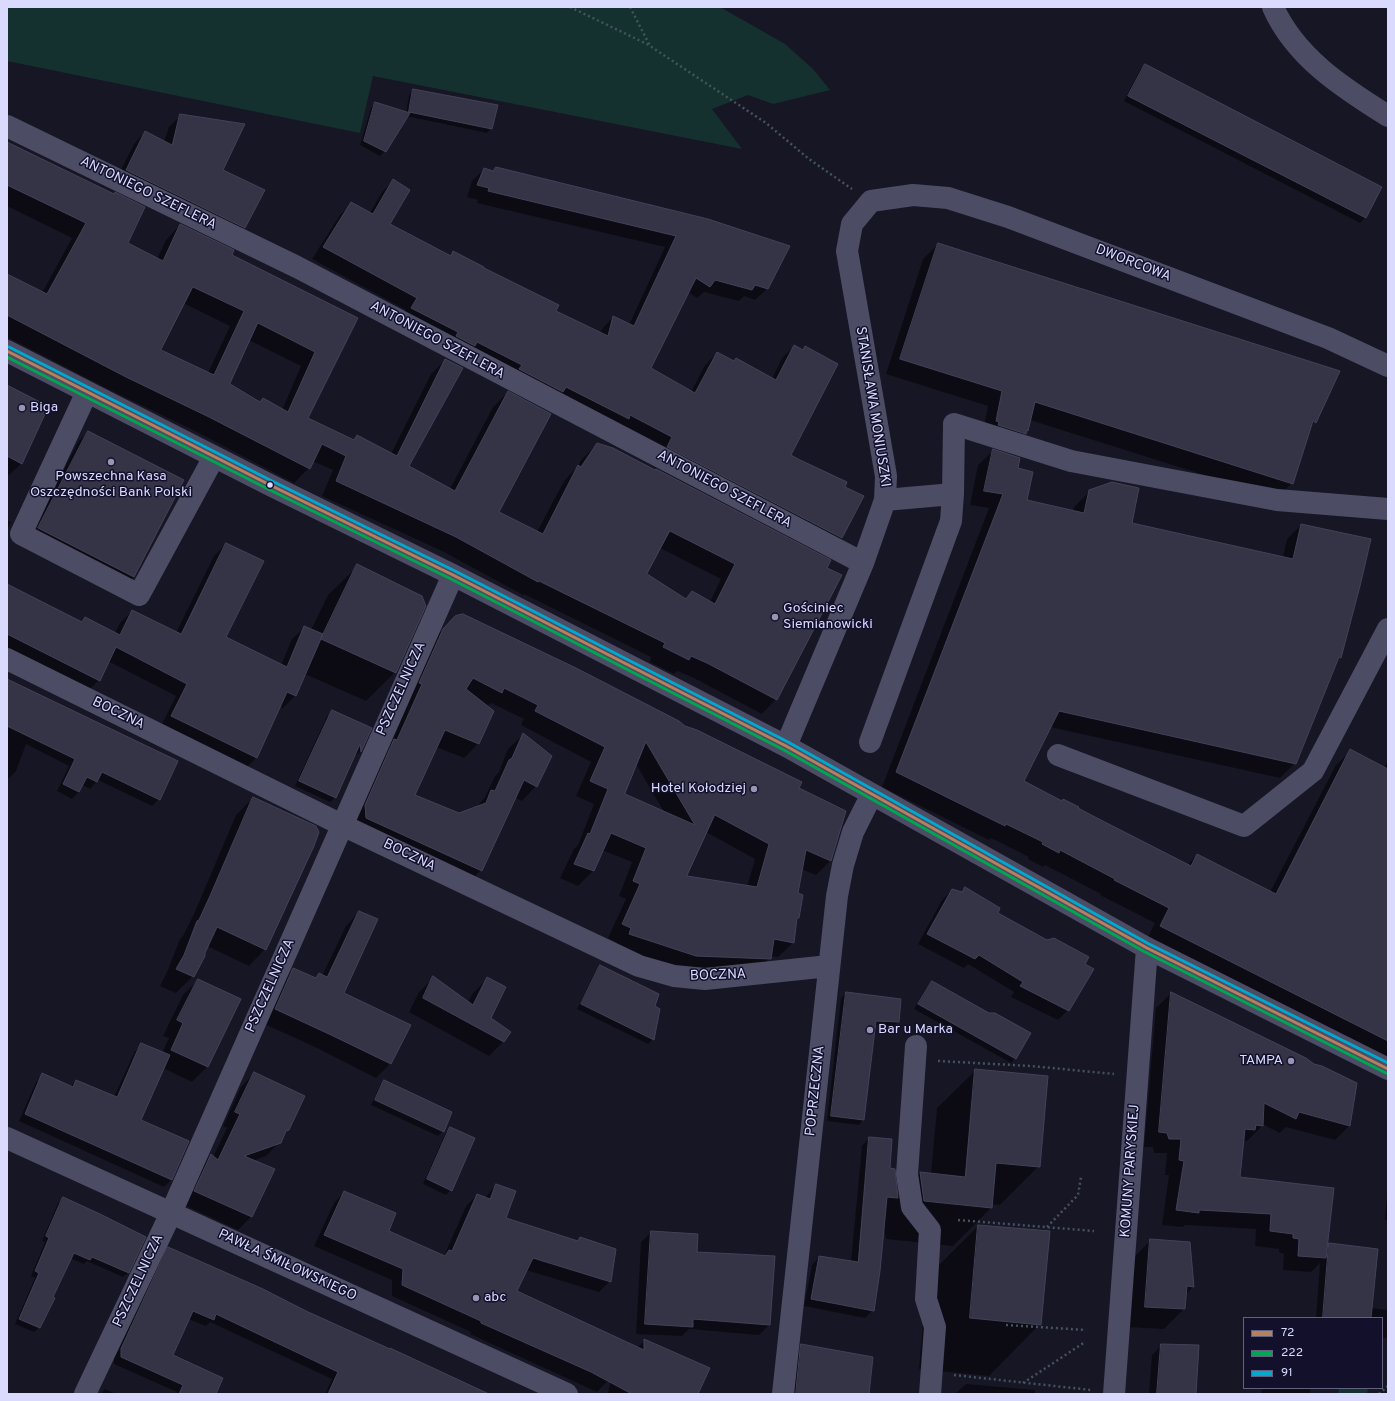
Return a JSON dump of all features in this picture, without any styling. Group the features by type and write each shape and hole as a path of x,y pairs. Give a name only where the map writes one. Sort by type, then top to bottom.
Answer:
{"street":[{"path":"1273,7 1291,38 1310,60 1340,85 1388,116"},
{"name":"ANTONIEGO SZEFLERA","path":"7,126 296,267 863,563"},
{"name":"DWORCOWA","path":"871,201 913,195 948,198 1008,217 1328,338 1388,366"},
{"name":"STANISŁAWA MONIUSZKI","path":"786,746 863,563 886,500 886,476 847,251 852,224 871,201"},
{"path":"7,351 214,457 453,575 786,746 1147,948 1388,1069"},
{"path":"87,392 21,534 139,595 214,457"},
{"path":"870,742 951,521 954,424 1079,462 1277,500 1388,509"},
{"path":"886,500 953,494"},
{"name":"PSZCZELNICZA","path":"85,1394 171,1213 453,575"},
{"path":"1058,755 1244,826 1313,771 1388,628"},
{"name":"BOCZNA","path":"7,659 342,825 639,966 674,976 704,979 829,966"},
{"name":"POPRZECZNA","path":"783,1394 837,896 843,865 853,832 872,794"},
{"name":"KOMUNY PARYSKIEJ","path":"1114,1394 1147,948"},
{"path":"916,1053 906,1174 912,1208 930,1230 926,1299 935,1327 930,1394"},
{"name":"PAWŁA ŚMIŁOWSKIEGO","path":"7,1138 567,1394"}],"path":[{"path":"570,7 650,46 766,123 809,159 871,201"},
{"path":"630,7 650,46"},
{"path":"916,1053 1121,1075"},
{"path":"1046,1227 1078,1195 1080,1177"},
{"path":"958,1220 1094,1231"},
{"path":"1006,1325 1086,1330"},
{"path":"1023,1383 1085,1342"},
{"path":"953,1375 1091,1390"},
{"path":"1379,1394 1388,1386"}],"green space":[{"path":"7,7 720,7 785,44 813,69 830,90 773,104 748,95 712,109 742,149 373,76 360,133 7,61"},
{"path":"1339,1389 1368,1389 1367,1394 1338,1394"}],"building":[{"path":"1145,64 1382,187 1366,218 1128,96"},
{"path":"413,89 498,105 492,129 409,112"},
{"path":"375,102 410,113 386,152 364,141"},
{"path":"180,114 245,124 223,170 265,190 245,228 126,170 145,131 172,145"},
{"path":"7,142 114,194 115,192 145,207 128,243 163,261 180,224 234,250 232,255 358,318 308,418 354,440 357,435 397,456 445,359 463,368 409,466 455,491 508,391 551,414 499,512 543,534 578,465 581,467 597,443 613,448 655,470 656,469 831,560 827,568 842,575 777,700 707,663 691,656 689,660 663,647 665,643 539,581 538,582 456,537 336,481 346,456 322,444 310,469 209,417 126,377 7,315 7,274 47,294 86,223 7,185","holes":["193,287 244,311 214,375 161,350","258,323 315,352 288,412 263,398 260,402 230,384","670,531 735,564 715,604 692,591 686,599 647,574"]},
{"path":"496,167 708,219 790,246 768,289 755,285 752,290 715,280 710,287 696,278 651,368 695,393 717,352 734,361 736,358 776,380 794,345 803,350 805,346 838,364 791,455 847,482 845,487 864,496 842,538 667,447 672,437 630,415 629,419 566,387 563,392 519,369 522,365 477,342 475,346 456,336 458,332 411,308 417,298 323,247 351,202 373,214 393,179 410,190 390,224 451,256 453,251 559,305 556,311 608,336 613,316 634,326 676,236 488,191 489,188 477,185 484,168 493,171"},
{"path":"938,243 1340,371 1316,423 1313,421 1293,484 1035,402 1026,434 998,425 999,422 996,421 1002,391 900,359"},
{"path":"7,385 40,402 45,414 22,464 7,456"},
{"path":"88,431 184,480 134,577 38,528"},
{"path":"993,449 1020,458 1018,468 1033,472 1027,500 1084,513 1089,490 1112,482 1139,488 1132,523 1293,559 1301,524 1371,539 1341,658 1339,657 1296,764 1059,711 1024,781 1062,801 1063,799 1079,807 1078,808 1191,866 1197,854 1276,894 1350,749 1388,769 1388,1041 1160,926 1169,908 1060,850 1059,853 1042,844 1043,842 1006,824 1005,826 896,772 1003,494 984,491"},
{"path":"226,543 264,561 226,637 287,667 304,626 323,634 296,696 287,692 257,758 171,716 187,684 116,647 100,681 7,634 7,584 82,622 85,617 120,635 132,610 181,634"},
{"path":"357,564 422,596 426,606 396,673 321,639"},
{"path":"463,614 576,668 679,721 685,726 697,730 802,782 799,788 846,811 831,861 806,850 798,893 803,895 799,918 797,918 794,943 774,939 771,959 696,956 629,934 631,928 622,924 640,884 633,881 646,848 611,833 594,871 574,864 588,833 590,834 608,789 590,781 605,747 535,711 538,705 504,688 502,693 473,678 466,689 494,711 479,744 445,730 415,795 459,813 486,803 491,790 495,791 523,733 552,756 537,787 524,780 482,871 366,818 365,805 394,739 397,740 422,684 419,683 443,629 455,616","holes":["646,742 695,825 625,794","715,815 769,844 757,887 687,876"]},
{"path":"7,679 178,761 160,800 102,772 97,782 87,777 79,792 63,784 75,759 7,726"},
{"path":"332,710 372,728 361,752 360,744 336,798 299,781"},
{"path":"253,797 316,826 319,832 266,950 217,927 205,956 194,977 176,969 184,955 197,921 199,920 210,896"},
{"path":"965,887 1000,908 998,913 1047,940 1054,938 1089,957 1085,964 1094,969 1069,1011 1020,986 1023,982 979,955 975,959 927,934 952,889 962,892"},
{"path":"359,911 378,919 344,993 411,1025 391,1064 275,1009 293,968 316,978 319,973 327,977"},
{"path":"600,965 659,994 655,1006 660,1009 654,1040 581,1004"},
{"path":"433,976 473,1005 487,977 506,987 491,1018 511,1032 504,1042 423,998"},
{"path":"198,979 241,999 208,1067 171,1050 183,1023 177,1020"},
{"path":"932,981 989,1013 995,1013 1031,1033 1016,1059 918,1004"},
{"path":"846,992 901,999 899,1022 876,1021 864,1120 831,1116"},
{"path":"1171,992 1306,1058 1314,1064 1322,1066 1357,1083 1350,1126 1299,1112 1296,1119 1264,1103 1263,1126 1256,1125 1255,1130 1245,1129 1240,1177 1334,1188 1326,1258 1298,1256 1299,1239 1293,1238 1293,1234 1270,1231 1271,1214 1199,1210 1199,1213 1176,1210 1184,1161 1179,1160 1181,1139 1169,1139 1167,1133 1159,1132"},
{"path":"141,1043 170,1055 141,1120 189,1141 172,1180 25,1114 42,1073 73,1087 76,1080 117,1097"},
{"path":"975,1069 1048,1076 1040,1167 996,1163 992,1208 924,1201 920,1172 965,1177"},
{"path":"254,1072 305,1096 289,1130 286,1131 281,1143 244,1156 275,1169 252,1217 194,1191 211,1154 218,1160 240,1114 235,1112"},
{"path":"384,1080 452,1112 444,1132 375,1100"},
{"path":"450,1127 475,1138 452,1191 427,1179"},
{"path":"869,1137 892,1139 890,1168 895,1169 898,1198 887,1197 880,1271 874,1311 811,1299 819,1256 858,1262"},
{"path":"496,1184 516,1191 506,1218 578,1241 580,1237 616,1249 611,1282 533,1258 517,1291 644,1350 644,1339 710,1368 698,1394 632,1394 591,1372 481,1323 481,1321 402,1285 403,1269 324,1235 344,1191 396,1213 389,1231 445,1256 449,1250 452,1251 477,1194 490,1199"},
{"path":"63,1197 146,1237 129,1273 92,1257 90,1260 74,1253 53,1297 55,1298 40,1328 19,1319 39,1273 35,1271 49,1238 46,1236"},
{"path":"978,1225 1050,1231 1041,1325 970,1318"},
{"path":"651,1231 698,1234 697,1252 775,1256 770,1325 693,1319 693,1327 645,1324"},
{"path":"1150,1239 1190,1242 1194,1287 1187,1286 1185,1309 1145,1307"},
{"path":"1329,1243 1378,1249 1371,1317 1323,1317"},
{"path":"168,1247 263,1289 306,1311 489,1394 328,1394 338,1372 216,1314 214,1320 193,1311 173,1355 223,1378 216,1394 179,1394 183,1385 121,1357 121,1349"},
{"path":"801,1344 873,1357 869,1394 796,1394"},
{"path":"1161,1344 1199,1345 1196,1394 1157,1394"}],"transit line":[{"name":"91","path":"9,347 272,481 455,571 788,742 1149,944 1388,1063"},
{"name":"72","path":"7,351 270,485 453,575 786,746 1147,948 1388,1069"},
{"name":"222","path":"7,357 268,489 451,579 784,750 1145,952 1386,1073"}],"place":[{"name":"Biga","path":"22,408"},
{"name":"Powszechna Kasa Oszczędności Bank Polski","path":"111,462"},
{"name":"Gościniec Siemianowicki","path":"775,617"},
{"name":"Hotel Kołodziej","path":"754,789"},
{"name":"Bar u Marka","path":"870,1030"},
{"name":"TAMPA","path":"1291,1061"},
{"name":"abc","path":"476,1298"}]}
